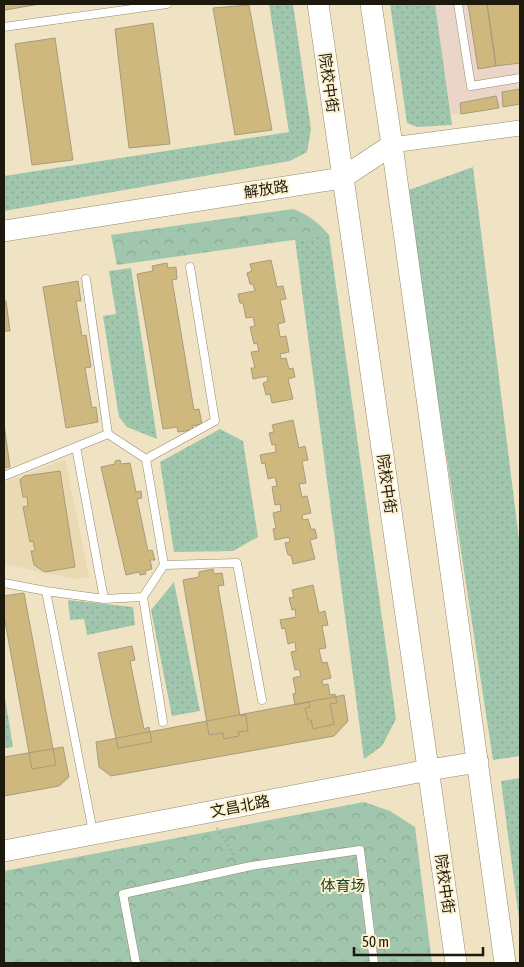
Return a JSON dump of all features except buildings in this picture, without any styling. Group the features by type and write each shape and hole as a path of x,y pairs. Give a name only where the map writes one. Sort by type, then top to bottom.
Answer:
{"main road":[{"name":"院校中街","path":"318,4 456,963"},
{"path":"371,4 505,963"},
{"name":"解放路","path":"4,231 342,178 392,145"},
{"name":"文昌北路","path":"4,851 478,762"}],"street":[{"name":"解放路","path":"392,145 520,128"}],"lane":[{"path":"4,27 167,4"},
{"path":"458,4 471,86 520,78"},
{"path":"146,459 215,421 190,267"},
{"path":"86,279 108,434 146,459 164,565 143,597 163,722"},
{"path":"4,476 108,434"},
{"path":"76,447 104,599"},
{"path":"164,565 236,563 262,700"},
{"path":"4,583 104,599 143,597"},
{"path":"46,591 93,834"},
{"path":"136,963 123,894 242,868 360,850 374,963"}],"path":[{"path":"213,822 242,868"}],"shaded area":[{"path":"435,4 520,4 520,104 451,115"},
{"path":"65,459 89,577 75,579 4,564 4,483"}],"green space":[{"path":"269,4 293,4 311,129 307,152 290,161 4,211 4,176 289,132"},
{"path":"390,4 435,4 452,125 417,127 407,123"},
{"path":"473,167 520,548 520,756 493,760 406,191"},
{"path":"293,209 313,219 329,235 117,265 111,235"},
{"path":"329,235 396,719 382,746 364,759 295,239"},
{"path":"131,268 157,439 127,427 119,417 103,316 116,314 109,271"},
{"path":"220,429 243,441 258,537 233,551 174,552 160,462"},
{"path":"174,582 200,711 172,716 151,610"},
{"path":"68,600 133,607 135,625 87,635 84,619 70,620"},
{"path":"4,692 13,747 4,748"},
{"path":"520,778 520,927 501,781"},
{"name":"体育场","path":"364,802 390,811 415,827 432,963 4,963 4,871"}]}
